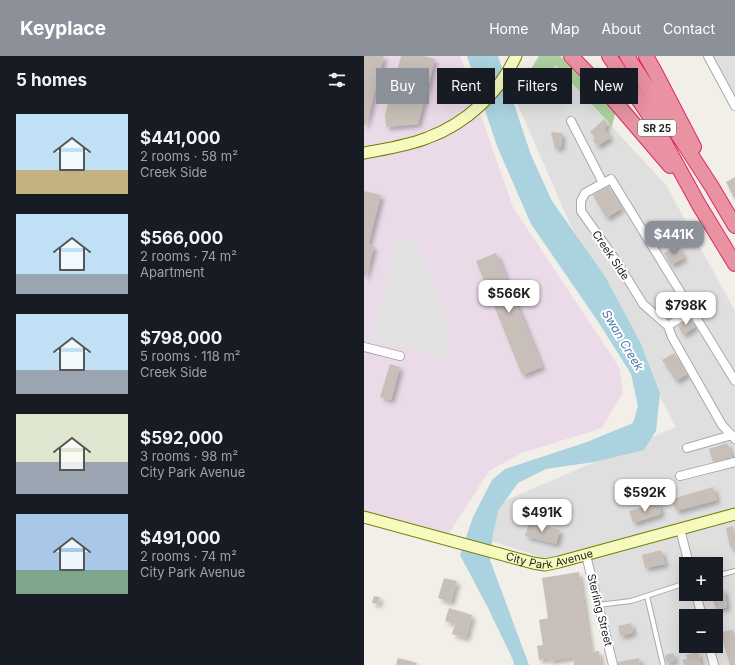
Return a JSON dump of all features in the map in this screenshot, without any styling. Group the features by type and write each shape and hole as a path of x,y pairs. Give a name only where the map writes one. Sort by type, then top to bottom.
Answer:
{"highway":[{"path":"571,56 611,97 662,155 699,204"},
{"name":"SR 25","path":"609,56 653,121 699,204 735,264"},
{"name":"SR 25","path":"627,56 712,187 735,226"},
{"path":"646,56 688,134 712,187"}],"street":[{"path":"708,56 732,94 735,106"},
{"path":"364,153 400,146 427,138 452,126 472,112 492,93 514,60"},
{"path":"571,122 603,183 611,179 735,381"},
{"name":"Creek Side","path":"603,183 585,194 581,201 582,211 619,265 643,304 668,326 672,337 722,424 734,437 686,448"},
{"path":"668,326 692,311"},
{"path":"364,347 400,356"},
{"path":"680,476 735,462"},
{"name":"City Park Avenue","path":"364,517 545,565 735,514"},
{"path":"680,529 687,557"},
{"name":"Sterling Street","path":"586,555 613,665"},
{"path":"711,653 714,665"}],"lane":[{"path":"723,575 735,572"},
{"path":"598,605 620,603 679,585"},
{"path":"647,596 663,665"}],"shaded area":[{"path":"364,56 460,56 464,68 437,68 437,104 477,104 513,207 619,367 623,392 602,428 522,453 489,471 448,535 364,512"},
{"path":"705,56 735,56 735,110"},
{"path":"572,83 580,92 580,104 591,104 666,185 735,311 735,665 615,665 588,548 546,559 491,541 483,510 676,427 570,224 518,104 572,104"},
{"path":"397,241 416,242 450,326 448,358 372,340"}],"green space":[{"path":"539,56 560,56 580,75 580,92 572,83 572,68 558,68 556,66 553,68 532,68"},
{"path":"591,104 610,104 616,110 612,126"}],"water":[{"name":"Swan Creek","path":"467,56 498,56 503,71 503,104 514,104 531,155 552,201 606,278 640,342 660,393 656,431 644,450 594,462 546,469 518,483 499,509 493,533 490,560 529,665 514,665 488,608 460,555 473,517 492,480 505,469 587,442 633,423 638,406 631,374 599,323 531,224 497,146 483,104 495,104 495,68 471,68"}],"building":[{"path":"364,56 384,56 381,68 376,68 376,87 366,125 364,125"},
{"path":"401,56 423,56 435,59 429,82 429,68 398,68"},
{"path":"388,104 423,104 418,124 386,127 385,115"},
{"path":"604,119 608,124 604,128 610,138 597,146 593,140 596,138 590,132"},
{"path":"551,132 562,133 561,147 555,149"},
{"path":"735,177 735,200 726,182"},
{"path":"609,186 621,209 606,218 593,195"},
{"path":"364,191 381,195 368,245 374,246 366,276 364,276"},
{"path":"677,245 684,258 671,265 664,253"},
{"path":"496,253 542,367 522,375 476,261"},
{"path":"690,318 695,327 683,335 678,326"},
{"path":"674,353 687,374 676,381 662,360"},
{"path":"390,364 400,367 391,400 380,397"},
{"path":"727,443 732,457 713,462 709,449"},
{"path":"713,487 717,500 676,511 672,499"},
{"path":"659,503 661,514 633,523 629,511"},
{"path":"529,522 560,530 556,544 525,536"},
{"path":"733,526 735,533 735,547 730,548 726,528"},
{"path":"661,550 665,564 645,568 642,555"},
{"path":"579,572 591,652 599,651 601,665 574,665 573,657 549,661 549,658 539,660 537,646 543,645 539,620 548,618 542,578"},
{"path":"444,578 457,581 451,602 438,598"},
{"path":"723,589 727,607 716,609 714,601 723,601"},
{"path":"374,596 380,597 378,604 372,603"},
{"path":"449,608 472,615 466,638 452,634 455,624 445,621"},
{"path":"631,623 633,633 620,636 618,626"},
{"path":"733,630 735,639 735,665 730,665 723,642 723,632"},
{"path":"673,653 675,661 666,663 665,655"},
{"path":"698,653 701,665 684,665 682,660 687,659 686,655"},
{"path":"398,658 417,663 416,665 396,665"},
{"path":"639,658 640,665 618,665 618,662"}]}
